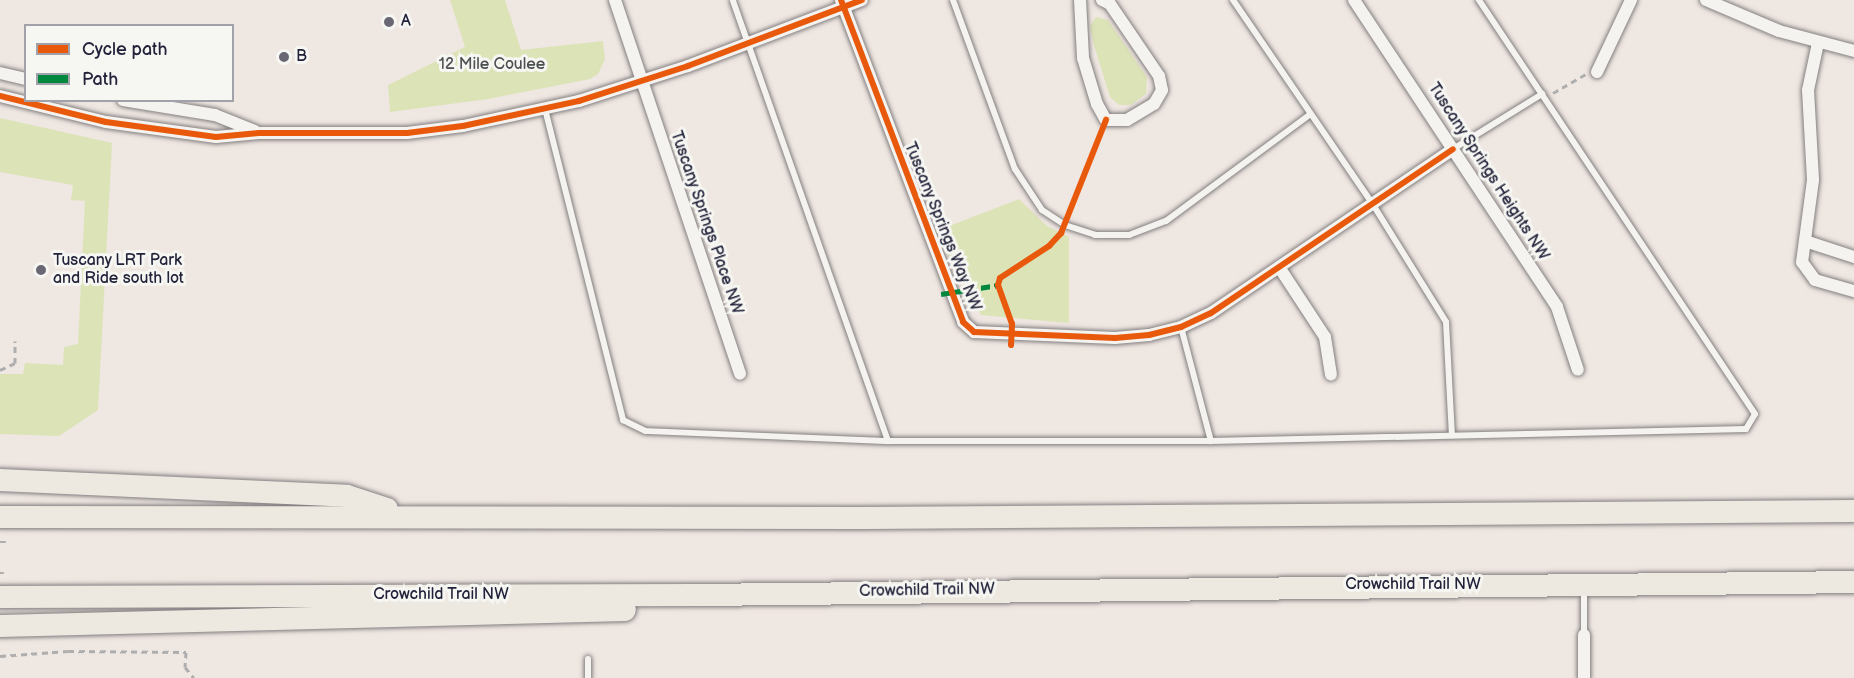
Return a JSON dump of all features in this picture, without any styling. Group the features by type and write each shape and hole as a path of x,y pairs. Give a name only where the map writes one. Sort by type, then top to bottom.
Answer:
{"highway":[{"path":"0,480 347,495 406,515"},
{"path":"0,517 406,515 874,518 1854,511"},
{"name":"Crowchild Trail NW","path":"0,597 698,595 1584,583 1854,582"},
{"path":"0,626 655,609 698,595"}],"street":[{"name":"Tuscany Springs Place NW","path":"615,0 740,374"},
{"path":"24,102 106,122 216,137 259,132 407,133 545,109 641,82 748,45 842,4 862,0"},
{"path":"1080,0 1083,58 1098,104 1107,120 1127,120 1154,104 1162,90 1159,76 1110,4 1102,0"},
{"name":"Tuscany Springs Heights NW","path":"1354,0 1557,306 1578,370"},
{"path":"1597,72 1631,0"},
{"path":"1706,0 1818,43 1854,51"},
{"name":"Tuscany Springs Way NW","path":"842,4 963,322 974,332 1115,338 1149,335 1181,327 1211,313 1453,149"},
{"path":"1818,43 1808,90 1813,171 1802,257 1809,275 1854,291"},
{"path":"0,74 24,79"},
{"path":"0,96 24,102"},
{"path":"134,102 215,116 259,132"},
{"path":"1805,241 1854,257"},
{"path":"1279,267 1325,338 1331,375"},
{"path":"1584,635 1584,678"}],"lane":[{"path":"733,0 888,441"},
{"path":"953,0 1015,169 1042,210 1065,225 1095,235 1129,235 1166,221 1309,115"},
{"path":"1233,0 1309,115 1372,203 1446,322 1452,435"},
{"path":"545,109 623,420 646,431 888,441 1212,441 1746,429 1755,414 1479,0"},
{"path":"1453,149 1542,94"},
{"path":"1181,327 1212,441"},
{"path":"1584,583 1584,635"},
{"path":"588,659 588,678"}],"path":[{"path":"1542,94 1553,93 1576,77 1597,72"},
{"path":"0,370 15,363 15,341"},
{"path":"0,656 68,651 186,652 185,667 194,678"}],"green space":[{"name":"12 Mile Coulee","path":"450,0 505,0 521,50 603,41 605,59 598,74 590,79 488,99 390,112 388,85 465,47"},
{"path":"1096,17 1108,20 1147,77 1146,94 1131,105 1119,105 1110,97 1090,26"},
{"path":"0,118 112,143 98,410 59,436 0,434 0,374 23,374 25,363 63,365 64,347 78,344 85,201 71,200 73,185 0,172"},
{"path":"1019,199 1047,226 1069,237 1069,323 981,315 949,257 939,230"}],"tram line":[{"path":"0,542 5,542"}],"marked path":[{"path":"941,294 998,285"}],"cycle path":[{"path":"841,0 963,322 974,332 1115,338 1149,335 1181,327 1211,313 1453,149"},
{"path":"24,102 106,122 216,137 259,133 407,133 463,126 579,101 688,66 862,0"},
{"path":"0,96 24,102"},
{"path":"1011,345 1012,324 998,285 1000,278 1049,246 1061,233 1106,120"}],"place":[{"name":"A","path":"389,22"},
{"name":"B","path":"284,57"},
{"name":"Tuscany LRT Park and Ride south lot","path":"41,270"}]}
